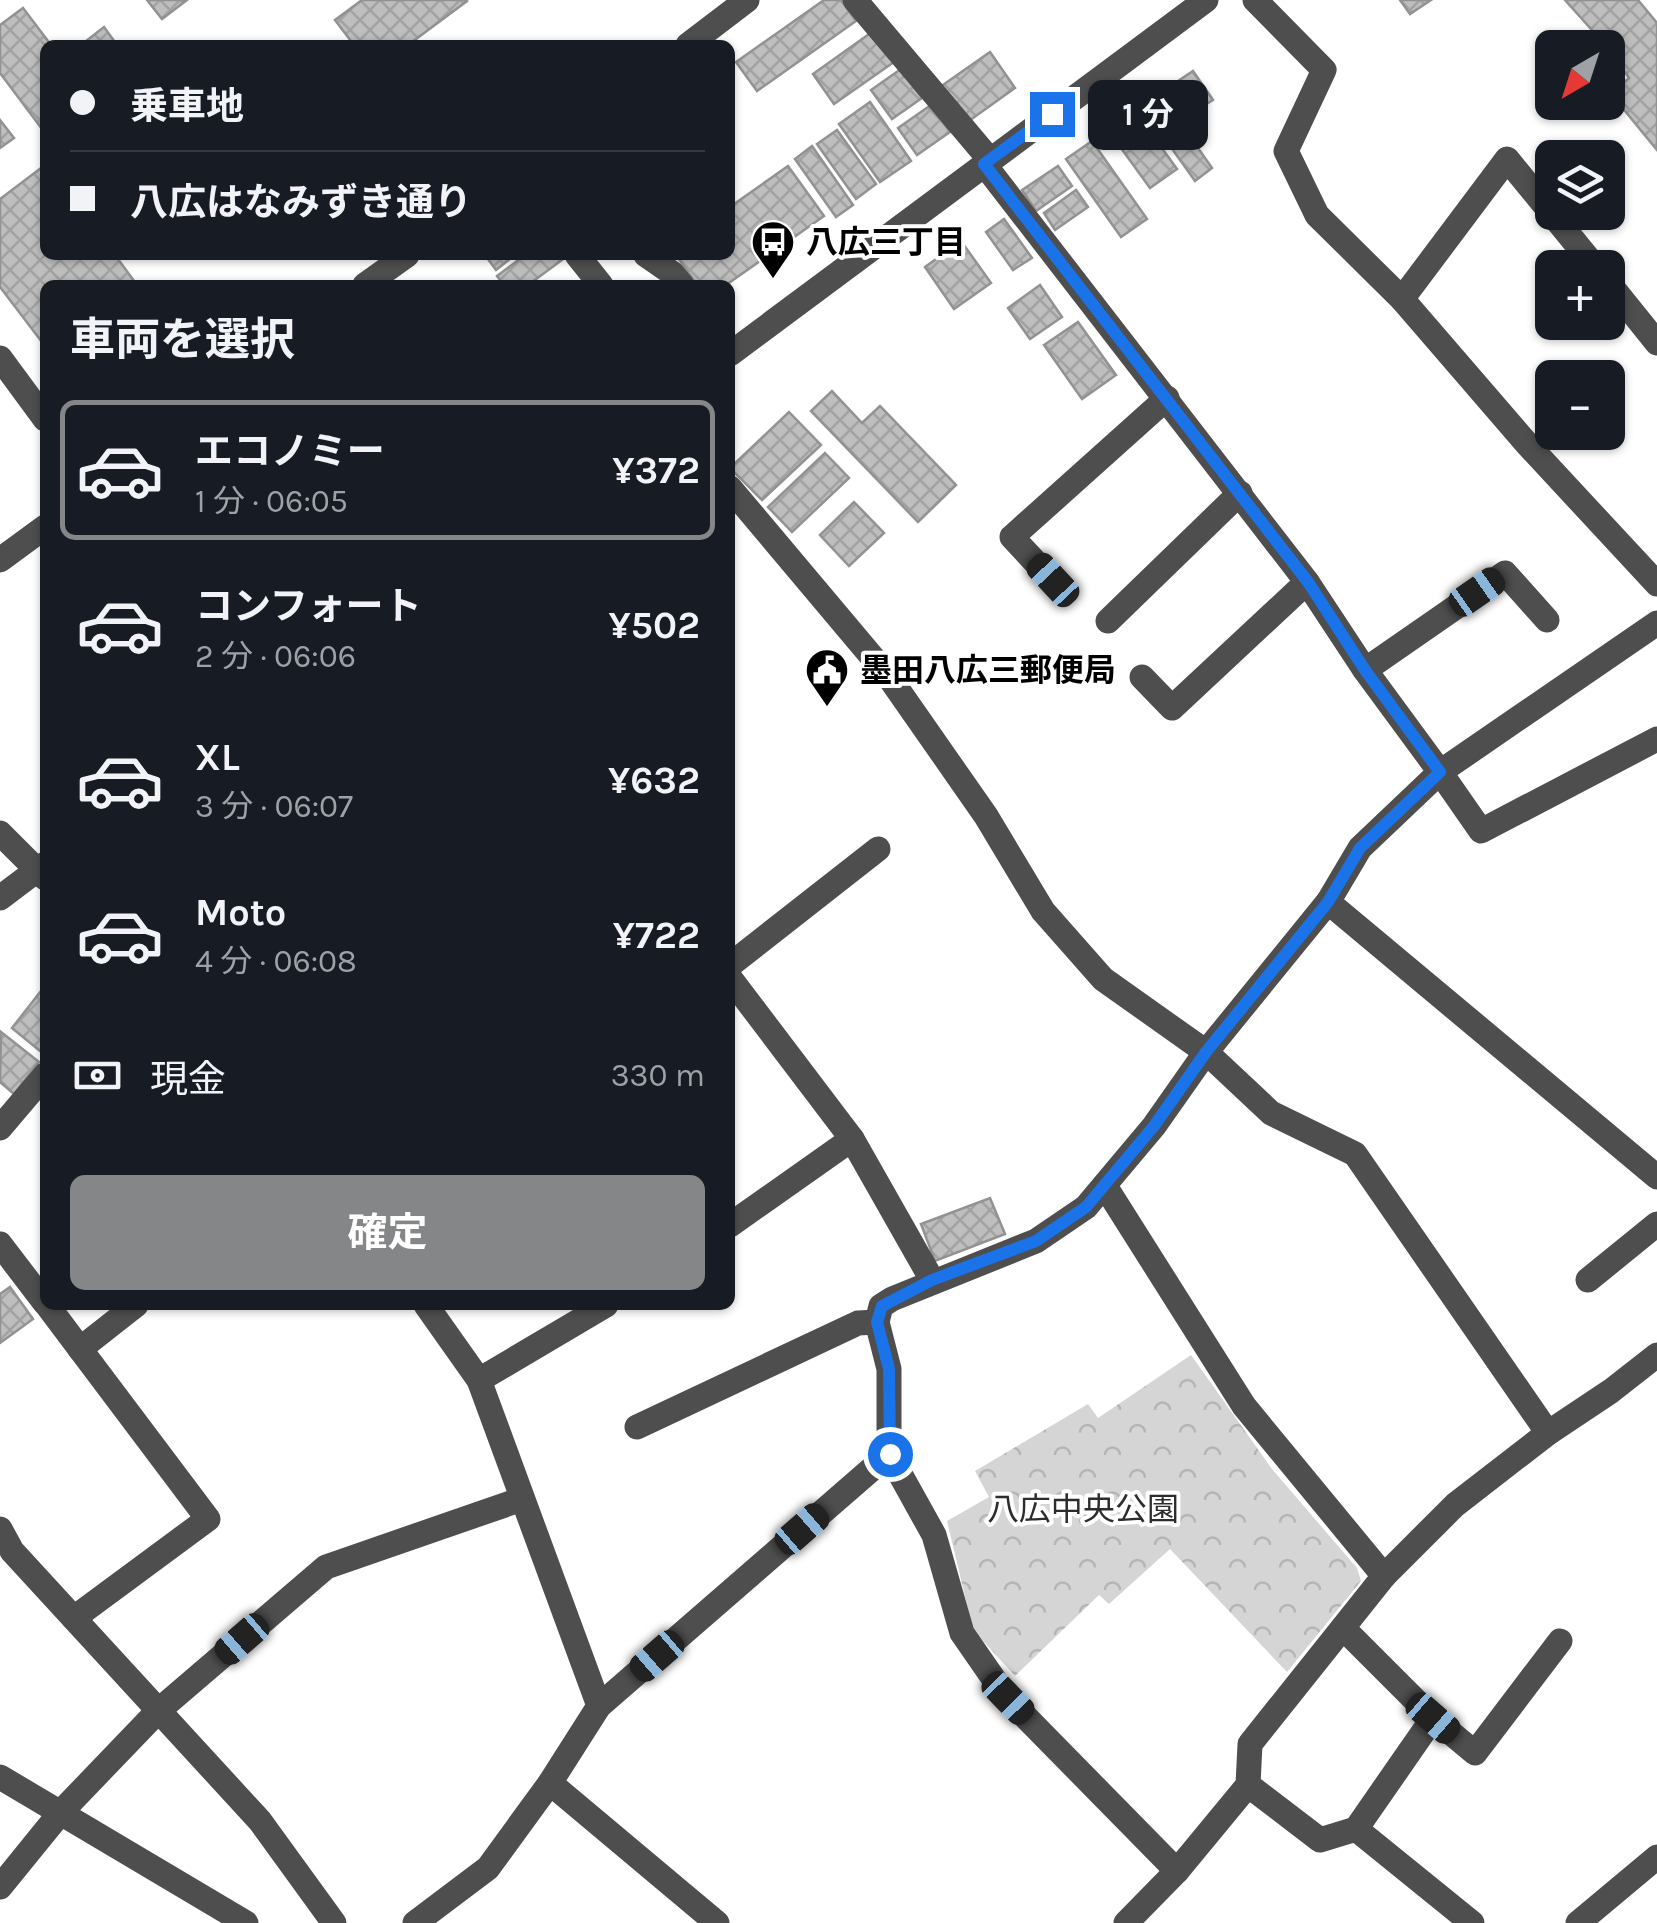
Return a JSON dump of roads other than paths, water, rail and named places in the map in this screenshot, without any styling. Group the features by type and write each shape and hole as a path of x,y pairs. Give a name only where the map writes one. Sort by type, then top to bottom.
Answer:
{"street":[{"path":"695,40 747,0"},
{"path":"855,0 987,162 1308,582 1365,670 1481,832 1657,739"},
{"path":"735,346 1206,0"},
{"path":"1256,0 1324,70 1286,151 1318,216 1402,299 1528,445 1652,570"},
{"path":"1402,299 1507,158 1581,250"},
{"path":"372,280 400,260"},
{"path":"581,260 597,280"},
{"path":"653,260 678,280"},
{"path":"1625,303 1657,342"},
{"path":"0,358 40,412"},
{"path":"1053,580 1012,538 1167,398"},
{"path":"1108,621 1240,493"},
{"path":"735,494 889,678 986,816 1043,912 1103,978 1206,1052 1271,1113 1355,1154 1548,1433"},
{"path":"0,560 40,531"},
{"path":"1365,670 1505,573 1547,620"},
{"path":"1142,676 1172,708 1308,582"},
{"path":"1177,1871 1008,1698 962,1633 934,1536 890,1454 889,1369 877,1322 882,1306 932,1280 1036,1241 1086,1207 1328,902 1360,848 1440,772 1657,622"},
{"path":"0,832 40,869"},
{"path":"735,961 878,849"},
{"path":"0,898 40,872"},
{"path":"1328,902 1656,1175"},
{"path":"735,993 852,1139 932,1280"},
{"path":"0,1128 40,1081"},
{"path":"735,1221 852,1139"},
{"path":"1105,1186 1244,1406 1384,1576"},
{"path":"1588,1280 1657,1224"},
{"path":"0,1244 40,1296"},
{"path":"51,1310 208,1519 74,1618"},
{"path":"80,1349 130,1310"},
{"path":"430,1310 479,1380 599,1706"},
{"path":"479,1380 598,1310"},
{"path":"637,1428 858,1323 877,1322"},
{"path":"1126,1923 1177,1871 1248,1785 1250,1744 1384,1576 1455,1505 1657,1355"},
{"path":"415,1923 488,1868 550,1783 599,1706 890,1454"},
{"path":"0,1887 60,1812 158,1711 326,1567 522,1499"},
{"path":"0,1529 12,1551 260,1821 334,1923"},
{"path":"1343,1628 1433,1718 1475,1753 1560,1641"},
{"path":"1248,1785 1320,1840 1356,1830 1433,1718"},
{"path":"0,1777 246,1923"},
{"path":"550,1783 716,1923"},
{"path":"1356,1830 1472,1923"},
{"path":"1578,1923 1657,1858"}],"place":[{"name":"八広三丁目","path":"773,280"},
{"name":"墨田八広三郵便局","path":"827,708"}],"park label":[{"name":"八広中央公園","path":"1083,1509"}]}
